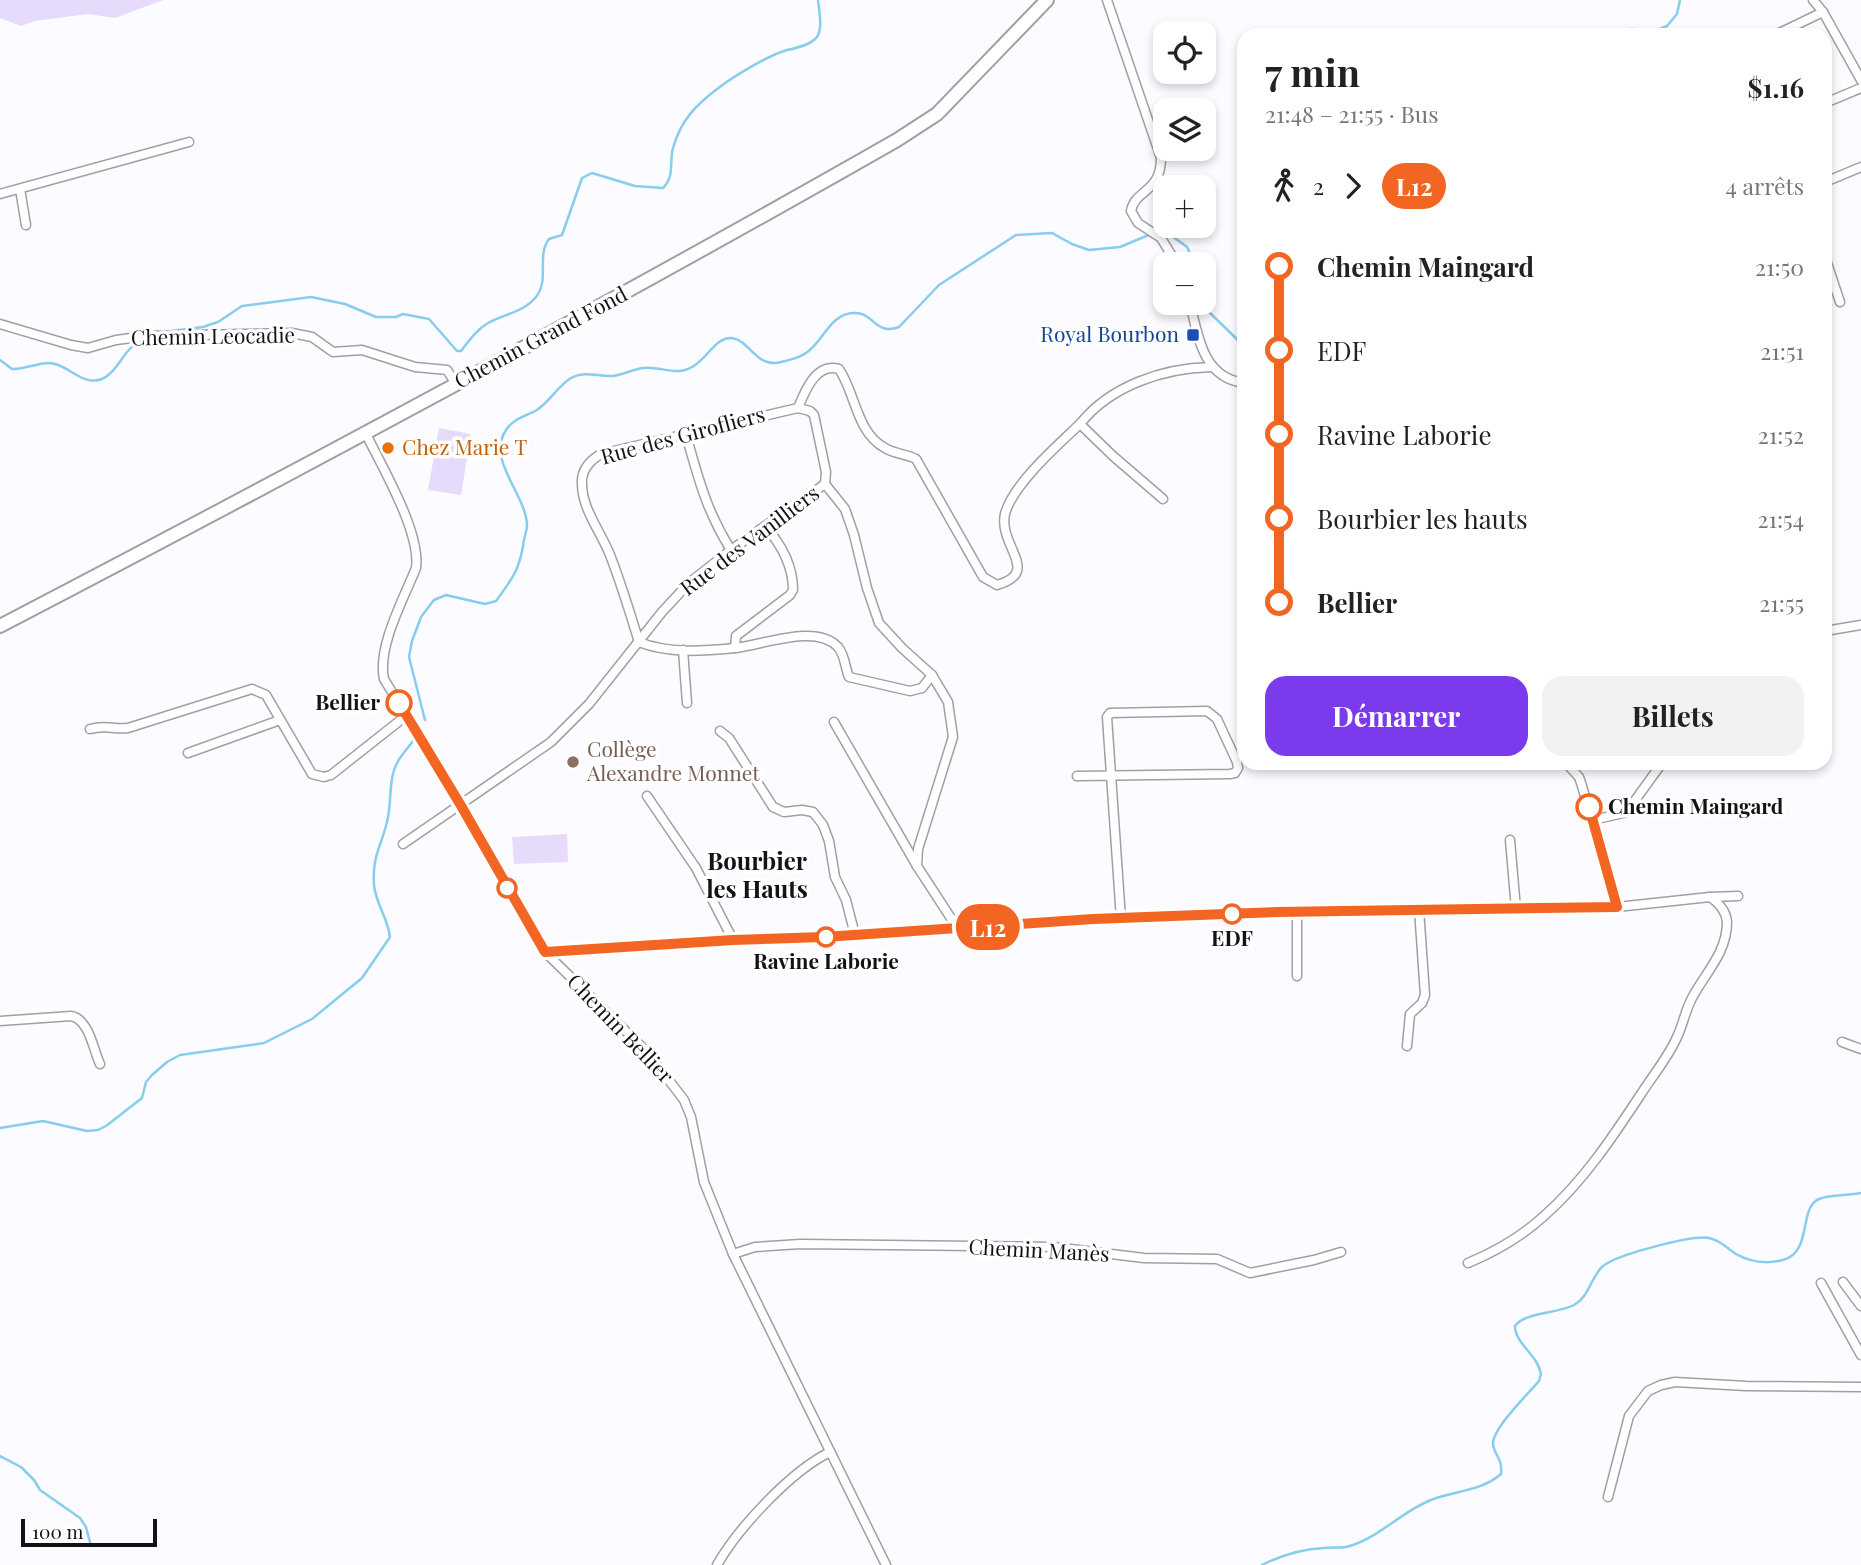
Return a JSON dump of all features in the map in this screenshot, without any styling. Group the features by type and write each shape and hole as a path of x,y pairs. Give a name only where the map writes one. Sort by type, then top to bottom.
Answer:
{"street":[{"name":"Chemin Grand Fond","path":"0,626 175,535 786,205 926,123 958,94 1047,0"},
{"path":"1107,0 1161,158 1159,177 1136,201 1131,211 1139,223 1161,237 1170,252"},
{"path":"1813,0 1824,12 1861,80"},
{"path":"1790,28 1824,12"},
{"path":"1832,100 1861,88"},
{"path":"0,194 189,142"},
{"path":"1832,179 1861,167"},
{"path":"20,189 26,225"},
{"path":"1832,278 1840,302"},
{"path":"1193,315 1211,367 1237,380"},
{"name":"Chemin Leocadie","path":"0,324 89,348 139,337 292,333 312,337 333,352 367,351 410,366 447,370 456,384"},
{"path":"825,484 826,472 814,415 798,408 808,384 819,372 834,367 839,369 863,426 872,439 889,450 916,459 983,577 996,585 1010,581 1019,565 1006,537 1006,513 1017,492 1043,459 1106,398 1122,389 1160,374 1211,367"},
{"name":"Rue des Girofliers","path":"639,642 622,585 584,497 584,470 601,454 798,408"},
{"path":"1080,424 1163,499"},
{"name":"Chemin Bellier","path":"365,432 409,525 417,558 416,568 384,650 381,666 384,679 545,952 648,1054 684,1100 691,1117 704,1182 733,1254 886,1565"},
{"path":"686,435 704,498 714,523 731,550"},
{"name":"Rue des Vanilliers","path":"403,844 551,743 583,712 662,612 690,583 731,550 825,484 845,509 879,622 902,648 932,675 948,702 953,737 918,849 917,866"},
{"path":"735,648 736,636 793,590 788,563 765,526"},
{"path":"1832,630 1861,625"},
{"path":"639,642 651,647 683,650 735,648 798,636 812,636 825,639 839,648 849,677 910,691 922,688 932,675"},
{"path":"683,650 687,703"},
{"path":"90,729 102,726 128,728 252,689 266,695 312,774 324,777 331,775 407,715"},
{"path":"1121,919 1107,717 1110,713 1207,711 1217,719 1237,766"},
{"path":"188,752 280,720"},
{"path":"834,722 917,866 958,929"},
{"path":"720,731 729,738 773,807 784,812 807,810 818,818 829,841 835,877 846,900 855,935"},
{"path":"1077,776 1230,774 1237,770"},
{"path":"1572,770 1579,777 1617,907"},
{"path":"1592,820 1623,813 1657,770"},
{"path":"648,796 696,868 733,940"},
{"path":"1510,840 1516,909"},
{"path":"545,952 1121,919 1297,911 1617,907 1738,896"},
{"path":"1468,1264 1512,1242 1546,1215 1601,1153 1656,1072 1678,1036 1683,1016 1698,987 1712,970 1725,937 1726,915 1721,904 1710,897"},
{"path":"1407,1046 1410,1014 1422,1003 1425,995 1419,909"},
{"path":"1297,911 1297,976"},
{"path":"0,1021 71,1016 79,1018 100,1064"},
{"path":"1842,1042 1861,1049"},
{"name":"Chemin Manès","path":"733,1254 755,1247 800,1244 1054,1247 1144,1258 1217,1259 1250,1273 1341,1252"},
{"path":"1843,1282 1861,1306"},
{"path":"1821,1283 1861,1355"},
{"path":"1608,1497 1629,1416 1648,1391 1661,1385 1675,1382 1861,1387"},
{"path":"716,1565 754,1516 797,1473 830,1451"}],"shaded area":[{"path":"0,0 163,0 115,18 88,14 35,21 21,26 0,18"},
{"path":"439,428 471,434 461,495 428,490"},
{"path":"567,834 568,862 514,864 512,837"}],"waterway":[{"path":"163,332 203,327 218,322 242,306 311,297 345,304 376,317 396,317 403,314 429,319 457,351 461,351 484,326 520,309 536,297 542,283 545,246 549,239 562,235 582,178 592,173 635,186 663,188 670,174 676,138 690,114 709,95 741,73 770,57 814,40 820,29 818,0"},
{"name":"Ravine Laborie","path":"1662,28 1677,14 1680,0"},
{"name":"Ravine Laborie","path":"425,720 409,657 421,617 434,600 446,595 485,604 496,601 511,579 518,566 527,525 525,513 504,465 501,441 513,423 537,410 571,378 586,374 613,376 648,368 671,371 689,369 719,342 732,338 765,361 772,363 797,358 812,348 833,323 845,315 860,313 884,328 899,327 939,285 1016,235 1052,233 1089,250 1120,247 1151,234"},
{"name":"Ravine Laborie","path":"1175,238 1189,252"},
{"name":"Ravine Laborie","path":"1212,315 1237,339"},
{"path":"0,360 12,369 44,363 55,364 95,381 107,376 140,340"},
{"name":"Ravine Laborie","path":"0,1128 43,1121 87,1131 98,1130 142,1098 146,1082 167,1062 180,1055 264,1043 312,1019 362,978 390,937 375,892 374,866 385,831 394,770 400,757 413,741"},
{"path":"1262,1565 1300,1551 1346,1547 1357,1543 1420,1505 1485,1484 1501,1474 1501,1464 1493,1447 1495,1436 1505,1420 1539,1381 1541,1374 1536,1361 1519,1338 1515,1326 1526,1318 1579,1302 1598,1272 1609,1262 1654,1247 1700,1238 1717,1240 1741,1257 1759,1262 1783,1260 1798,1248 1813,1204 1824,1197 1861,1193"},
{"path":"0,1456 21,1467 40,1490 80,1518 86,1527 91,1546"}],"bus line":[{"name":"L12","path":"399,703 545,952 1093,919 1278,912 1617,907 1589,807"}],"place":[{"name":"Royal Bourbon","path":"1193,335"},
{"name":"Chez Marie T","path":"388,448"},
{"name":"Bellier","path":"399,703"},
{"name":"Collège Alexandre Monnet","path":"573,762"},
{"name":"Chemin Maingard","path":"1589,807"},
{"name":"EDF","path":"1232,914"},
{"name":"Ravine Laborie","path":"826,937"}],"district":[{"name":"Bourbier les Hauts","path":"757,876"}]}
